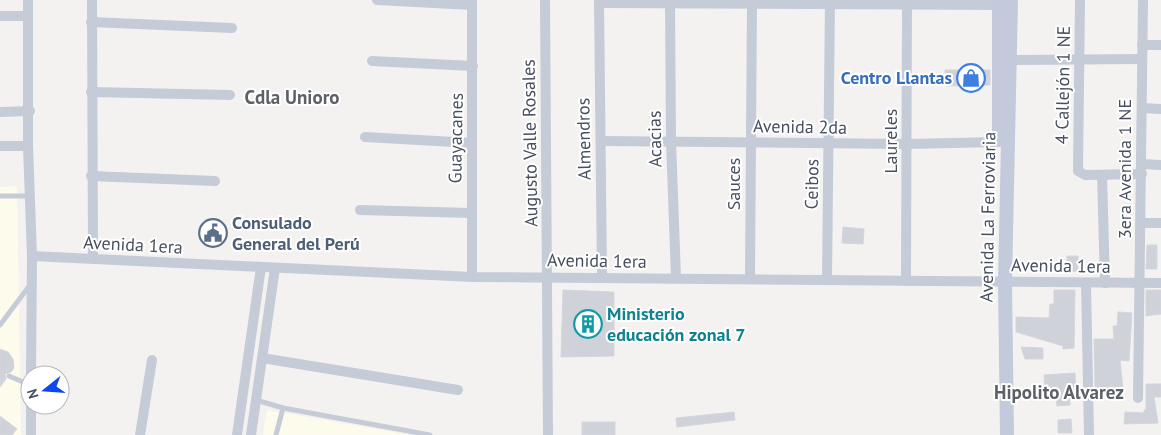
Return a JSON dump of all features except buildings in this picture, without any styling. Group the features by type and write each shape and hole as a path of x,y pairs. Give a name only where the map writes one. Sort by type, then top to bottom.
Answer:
{"main road":[{"name":"Avenida La Ferroviaria","path":"998,435 1010,60 1003,2"},
{"name":"Avenida La Ferroviaria","path":"1003,2 999,142 1007,435"}],"street":[{"path":"28,0 30,111 28,146 32,256 31,365"},
{"path":"92,0 91,176 93,259"},
{"path":"377,0 472,2"},
{"name":"Augusto Valle Rosales","path":"545,0 548,435"},
{"name":"4 Callejón 1 NE","path":"1080,0 1078,171 1085,175 1102,175"},
{"name":"3era Avenida 1 NE","path":"1138,398 1141,283 1143,0"},
{"name":"Guayacanes","path":"472,2 472,277"},
{"path":"599,2 1003,2"},
{"name":"Almendros","path":"599,2 602,278"},
{"name":"Acacias","path":"670,2 671,141 676,278"},
{"name":"Sauces","path":"750,278 752,2"},
{"name":"Ceibos","path":"827,279 830,2"},
{"name":"Laureles","path":"906,282 907,2"},
{"path":"0,16 28,16"},
{"path":"91,22 232,28"},
{"path":"1142,45 1161,45"},
{"path":"1010,60 1142,59"},
{"path":"372,61 473,66"},
{"path":"91,92 230,95"},
{"path":"1142,108 1161,109"},
{"path":"0,112 30,111"},
{"path":"365,137 472,142"},
{"name":"Avenida 2da","path":"600,141 907,144 999,142"},
{"path":"0,146 28,146"},
{"path":"1105,283 1102,175 1161,164"},
{"path":"91,176 215,181"},
{"path":"360,210 471,213"},
{"path":"1141,223 1161,223"},
{"name":"Avenida 1era","path":"32,256 472,277 750,278 906,282 1161,282"},
{"path":"237,435 261,267"},
{"path":"251,435 275,268"},
{"path":"1086,283 1089,435"},
{"path":"262,358 458,390"},
{"path":"140,435 152,360"},
{"path":"31,415 32,435"}],"lane":[{"path":"0,196 30,196"},
{"path":"0,325 32,282"},
{"path":"9,376 20,381"},
{"path":"256,400 284,408 430,435"},
{"path":"276,435 284,408"}],"shaded area":[{"path":"17,186 21,435 0,435 0,187"},
{"path":"267,410 410,435 263,435"}],"place":[{"name":"Centro Llantas","path":"971,78"},
{"name":"Consulado General del Perú","path":"213,233"},
{"name":"Ministerio educación zonal 7","path":"588,324"}],"district":[{"name":"Cdla Unioro","path":"292,97"},
{"name":"Hipolito Alvarez","path":"1059,392"}]}
